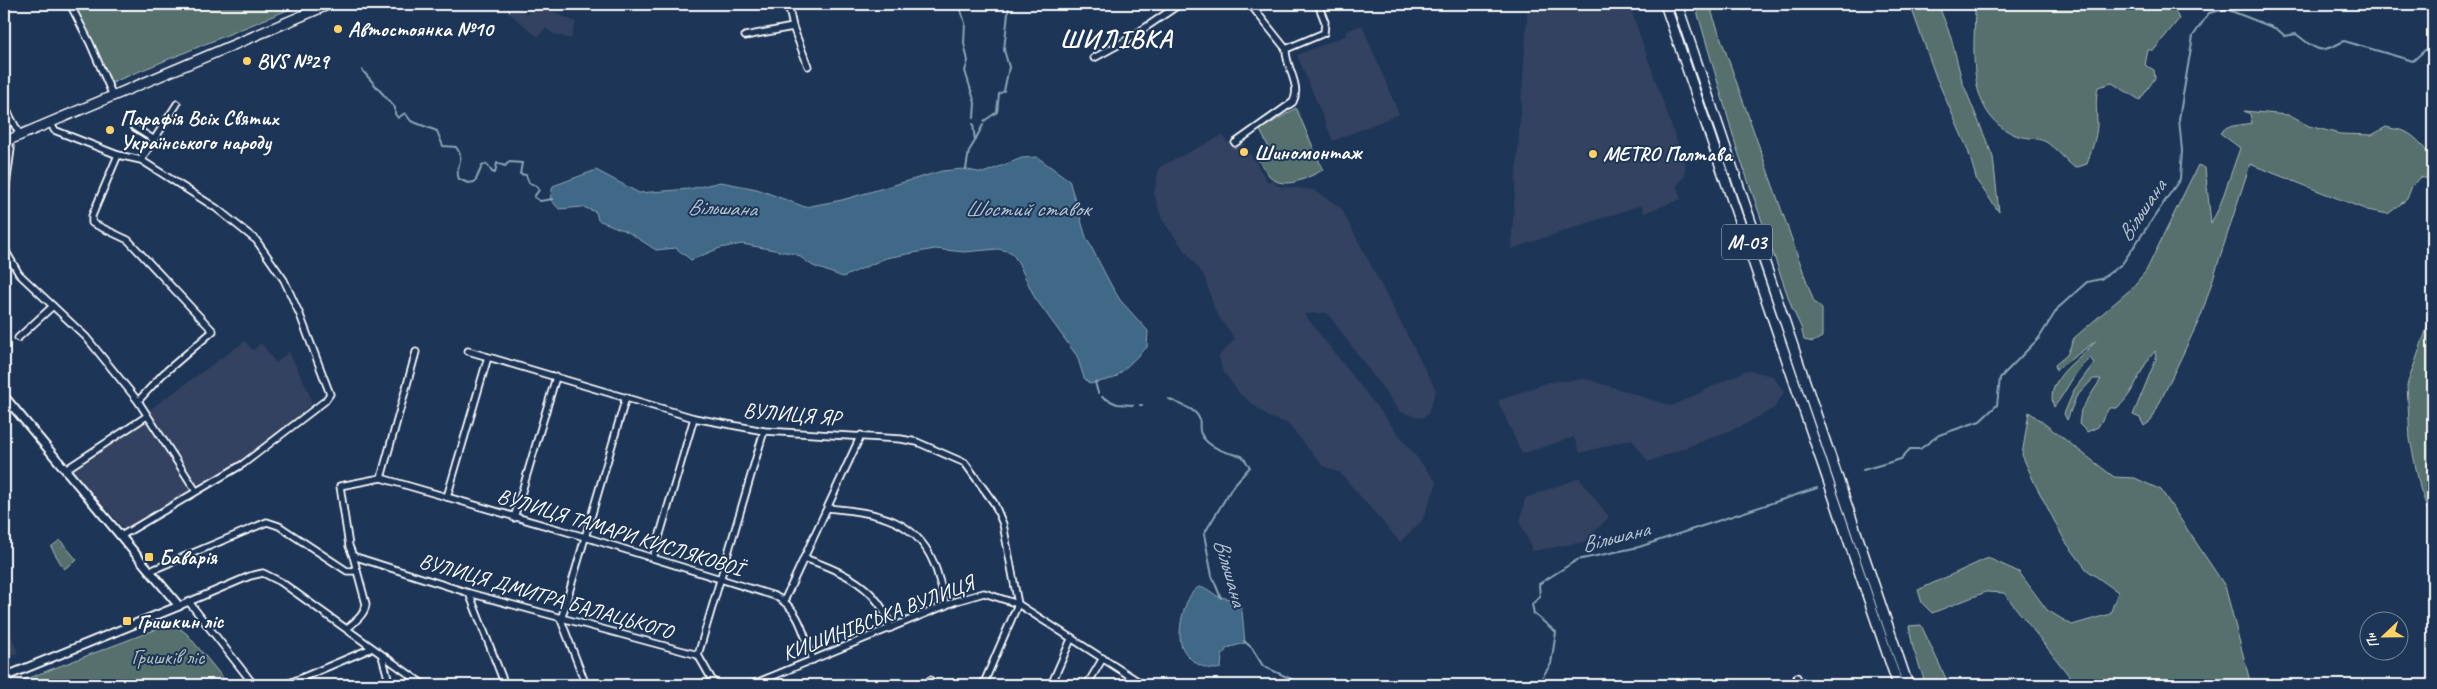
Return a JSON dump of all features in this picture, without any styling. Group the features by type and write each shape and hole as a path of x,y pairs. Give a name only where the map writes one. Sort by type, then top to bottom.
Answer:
{"main road":[{"path":"6,141 330,4"},
{"name":"М-03","path":"1665,4 1898,685"},
{"name":"М-03","path":"1677,4 1908,685"}],"street":[{"path":"70,4 90,43 113,96"},
{"path":"788,4 793,27 808,66"},
{"path":"1094,58 1127,40 1180,4"},
{"path":"1235,143 1293,102 1296,96 1296,88 1286,49 1250,4"},
{"path":"1286,49 1324,33 1325,29 1318,4"},
{"path":"1740,4 1745,6 1752,4"},
{"path":"745,36 793,27"},
{"path":"141,160 177,104"},
{"path":"4,105 20,135"},
{"path":"51,122 54,130 118,154 141,160 216,208 256,240 284,280 300,315 330,394 325,401 243,464 121,536"},
{"path":"134,127 153,139"},
{"path":"4,201 10,149 6,141"},
{"path":"118,154 92,216 92,223 128,240 213,331 163,374 138,401"},
{"path":"4,248 19,274 86,337 138,401 196,491"},
{"path":"18,338 53,306"},
{"name":"ВУЛИЦЯ ЯР","path":"468,351 694,418 764,431 862,435 917,442 965,464 994,503 1003,524 1018,604"},
{"path":"346,629 365,609 357,571 349,546 340,486 381,478 416,352"},
{"path":"447,496 488,357"},
{"path":"514,518 556,377"},
{"path":"4,396 179,606"},
{"path":"586,685 561,620 626,397"},
{"path":"65,470 147,416"},
{"path":"654,558 694,418"},
{"path":"698,655 719,578 764,431"},
{"path":"812,660 796,614 784,601 862,435"},
{"name":"ВУЛИЦЯ ТАМАРИ КИСЛЯКОВОЇ","path":"381,478 654,558 784,601"},
{"path":"828,508 878,516 896,522 915,534 922,542 935,566 945,606"},
{"path":"150,571 267,522 279,526 348,571 357,571"},
{"name":"ВУЛИЦЯ ДМИТРА БАЛАЦЬКОГО","path":"353,556 561,620 698,655 715,685"},
{"path":"804,558 845,574 868,590 884,609 891,628"},
{"path":"4,677 262,572 281,582 424,685"},
{"path":"166,612 169,599 168,592"},
{"path":"469,593 505,685"},
{"name":"КИШИНІВСЬКА ВУЛИЦЯ","path":"751,685 978,593 991,594 1018,604 1144,685"},
{"path":"189,602 254,685"},
{"path":"983,685 1018,604"},
{"path":"1051,685 1072,637"},
{"path":"286,685 372,648"},
{"path":"382,655 390,685"},
{"path":"1087,685 1102,658"},
{"path":"1797,677 1800,685"}],"shaded area":[{"path":"498,4 516,4 527,15 535,4 576,22 571,39 553,34 546,28 538,37"},
{"path":"1528,4 1629,4 1685,165 1685,176 1677,186 1681,199 1644,213 1641,205 1511,249"},
{"path":"1362,25 1399,114 1333,141 1297,55 1347,35 1346,31"},
{"path":"1223,135 1227,142 1243,143 1268,182 1272,180 1278,186 1314,190 1341,208 1436,390 1428,414 1422,418 1400,412 1327,313 1304,314 1437,483 1422,521 1400,542 1340,473 1323,466 1287,423 1268,417 1239,393 1222,370 1219,356 1235,339 1215,311 1204,276 1162,220 1154,193 1159,167"},
{"path":"245,341 253,350 261,343 276,363 289,352 308,390 312,403 243,464 127,532 70,467"},
{"path":"1747,370 1773,376 1784,392 1774,408 1742,426 1648,462 1632,439 1580,453 1574,437 1522,454 1498,401 1548,382 1587,379 1672,406"},
{"path":"1579,478 1609,517 1584,542 1533,551 1520,523 1525,498"},
{"path":"4,618 18,653 4,658"}],"green space":[{"path":"72,4 302,4 111,83"},
{"path":"1695,4 1713,4 1712,13 1814,302 1822,309 1822,337 1813,342 1804,340 1801,327 1792,308 1737,149"},
{"path":"1910,4 1938,4 1951,37 1962,81 1993,157 1999,212 1977,181 1968,150 1936,77"},
{"path":"1975,4 2172,4 2179,19 2154,50 2148,50 2145,65 2154,70 2155,78 2140,100 2112,83 2098,87 2096,136 2087,164 2075,168 2046,142 2013,134 1997,124 1986,110 1979,94 1974,58"},
{"path":"1296,108 1323,170 1299,181 1280,182 1274,180 1267,173 1257,159 1270,150 1260,130"},
{"path":"2244,111 2288,115 2309,126 2340,134 2372,135 2386,127 2404,131 2417,140 2426,152 2431,165 2429,179 2420,177 2412,186 2407,199 2388,214 2367,210 2250,164 2201,316 2151,421 2144,426 2140,418 2133,415 2156,359 2155,351 2129,395 2117,408 2109,408 2098,427 2087,432 2079,424 2081,410 2101,379 2093,379 2076,397 2067,420 2064,414 2074,390 2094,363 2090,358 2079,369 2054,407 2052,397 2058,379 2065,370 2096,341 2056,370 2055,365 2067,355 2074,338 2131,289 2146,271 2198,165 2205,168 2211,223 2219,208 2240,148 2220,133 2227,127 2252,123 2250,114"},
{"path":"2433,311 2433,525 2420,488 2410,439 2407,385"},
{"path":"2029,412 2114,477 2135,478 2161,490 2225,586 2251,685 2089,685 2074,682 2004,593 1986,592 1932,613 1922,603 1918,590 1988,558 2019,572 2047,610 2072,625 2110,614 2118,592 2087,570 2065,541 2022,455"},
{"path":"60,540 77,560 64,569 51,547"},
{"name":"Гришків ліс","path":"173,623 187,634 229,685 10,685"},
{"path":"1921,625 1949,685 1926,685 1913,648 1909,626"}],"water":[{"name":"Шостий ставок","path":"1037,157 1069,180 1086,237 1111,285 1120,300 1148,331 1147,347 1115,378 1090,384 1084,378 1077,356 1035,298 1018,262 1011,252 998,249 964,252 935,249 886,258 843,277 813,266 796,254 742,244 720,248 691,260 676,248 656,250 628,232 598,220 596,212 583,207 559,209 550,199 553,186 596,170 639,193 689,189 721,182 757,189 805,207 842,200 942,171 963,169 983,173 1022,158"},
{"path":"1199,587 1207,589 1217,596 1238,601 1242,611 1245,643 1227,648 1222,656 1221,668 1203,667 1197,664 1183,650 1181,644 1180,630 1183,612 1190,596"}],"waterway":[{"path":"959,4 965,23 964,43 968,61 965,71 975,103 974,118"},
{"path":"984,121 997,112 999,94 1004,91 1009,67 1004,50 1009,4"},
{"name":"Вільшана","path":"1863,470 1901,459 1910,449 1920,449 1939,435 1980,421 1997,405 2000,378 2039,338 2058,308 2087,282 2101,279 2122,264 2180,179 2182,151 2179,119 2193,36 2209,13 2226,9 2277,29 2285,36 2296,34 2319,49 2329,48 2344,41 2413,61 2425,50 2433,48"},
{"name":"Вільшана","path":"362,70 395,108 395,114 398,118 405,113 411,121 437,131 443,146 456,147 460,156 459,179 468,183 475,182 482,166 487,164 492,172 495,173 497,163 505,166 509,162 522,163 520,174 526,175 529,183 536,186 539,190 534,197 540,201 553,199"},
{"path":"966,169 969,151 975,141 973,124"},
{"path":"975,140 983,125"},
{"name":"Вільшана","path":"1095,382 1098,393"},
{"name":"Вільшана","path":"1102,397 1117,404 1133,405"},
{"name":"Вільшана","path":"1169,399 1190,409 1197,415 1200,420 1200,432 1208,443 1224,451 1242,456 1250,467 1233,486 1204,534 1212,576 1221,598"},
{"name":"Вільшана","path":"1537,685 1551,664 1556,632 1534,614 1532,604 1540,597 1539,584 1577,560 1639,547 1817,488"},
{"name":"Вільшана","path":"1244,641 1252,648 1263,666 1304,685"}],"place":[{"name":"Автостоянка №10","path":"338,29"},
{"name":"BVS №29","path":"247,61"},
{"name":"Парафія Всіх Святих Українського народу","path":"110,130"},
{"name":"Шиномонтаж","path":"1244,152"},
{"name":"METRO Полтава","path":"1593,154"},
{"name":"Баварія","path":"149,557"},
{"name":"Гришкин ліс","path":"127,621"}],"district":[{"name":"ШИЛІВКА","path":"1116,38"}]}
